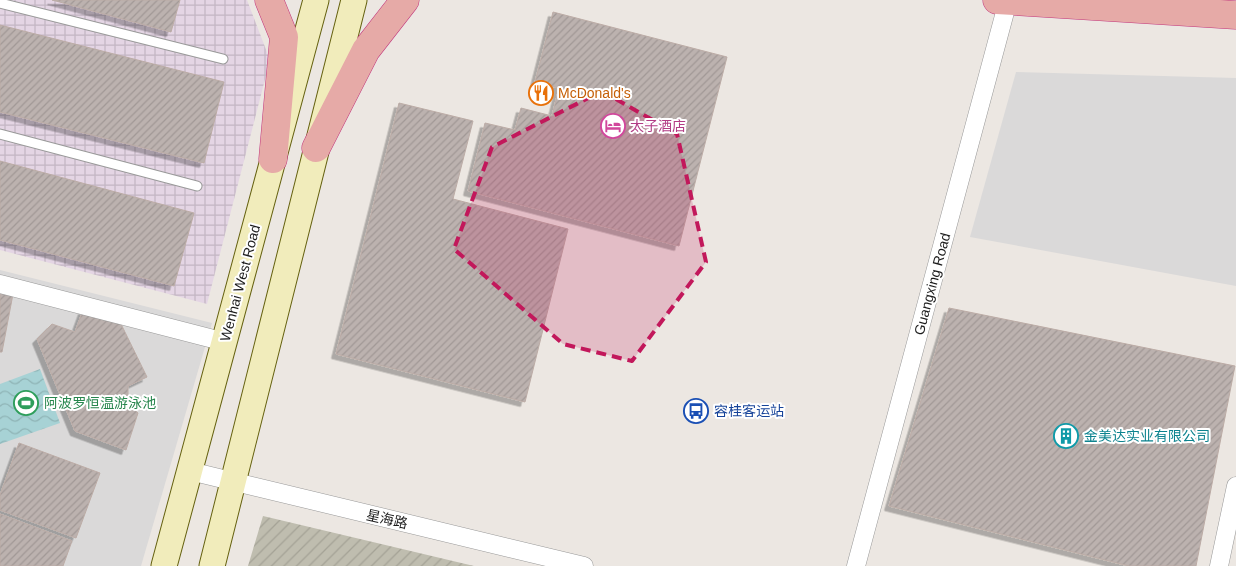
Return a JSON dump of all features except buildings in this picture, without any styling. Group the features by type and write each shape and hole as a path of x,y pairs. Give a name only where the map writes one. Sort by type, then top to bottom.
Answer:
{"highway":[{"path":"269,0 284,36 273,159"},
{"path":"316,148 366,50 405,0"},
{"path":"1002,1 1236,15"}],"main road":[{"name":"Wenhai West Road","path":"164,566 316,0"},
{"path":"212,566 354,0"}],"street":[{"name":"Guangxing Road","path":"856,566 1002,1"},
{"path":"0,284 224,342"},
{"name":"星海路","path":"190,471 584,566"},
{"path":"1219,566 1236,486"}],"lane":[{"path":"0,3 223,60"},
{"path":"0,134 197,186"}],"highlighted area":[{"path":"602,91 677,134 706,262 632,361 563,344 454,249 492,147"}],"shaded area":[{"path":"0,0 247,0 270,60 207,304 0,250"},
{"path":"1016,72 1236,78 1236,286 970,237"},
{"path":"0,270 212,323 141,566 0,566"},
{"path":"263,516 474,566 248,566"}],"water":[{"name":"阿波罗恒温游泳池","path":"40,369 60,423 0,444 0,384"}],"place":[{"name":"McDonald's","path":"541,93"},
{"name":"太子酒店","path":"613,126"},
{"name":"阿波罗恒温游泳池","path":"26,403"},
{"name":"容桂客运站","path":"696,411"},
{"name":"金美达实业有限公司","path":"1066,436"}]}
